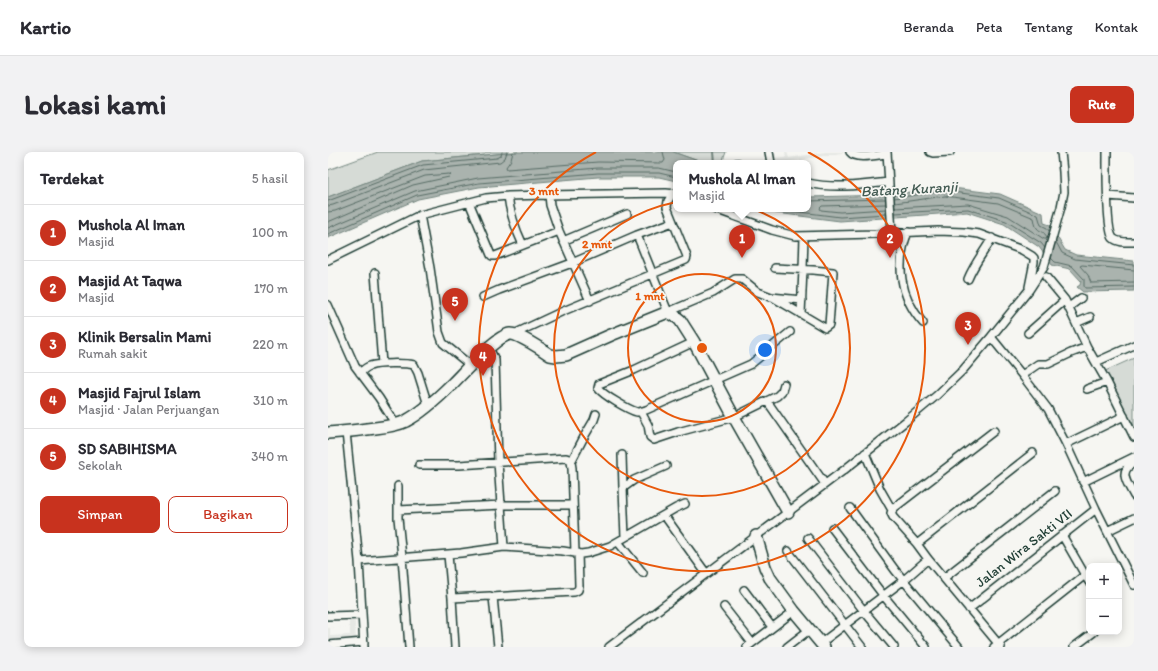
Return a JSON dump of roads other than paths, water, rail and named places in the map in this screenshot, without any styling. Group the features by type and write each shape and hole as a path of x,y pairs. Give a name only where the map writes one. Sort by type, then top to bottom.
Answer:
{"street":[{"path":"850,152 853,156 859,157 886,153 891,230"},
{"path":"930,152 950,152"},
{"path":"608,647 865,454 941,392 963,370 1029,290 1041,272 1061,207 1064,183 1061,152"},
{"path":"1107,152 1110,228 1113,237 1122,242 1134,242"},
{"path":"811,184 826,186 888,184"},
{"path":"328,260 420,215 486,198 549,195 673,194"},
{"path":"549,195 550,205 559,231 572,263 590,300"},
{"path":"328,433 396,425 404,422 412,418 428,405 502,337 509,334 514,334 590,300 683,262 687,259 686,254 667,207 667,204 673,195"},
{"path":"508,196 513,222 523,245"},
{"path":"1108,196 1134,198"},
{"path":"469,202 492,256 496,256 559,231"},
{"path":"723,212 788,235 804,236 891,230 908,232 964,232 979,234 1022,250 1034,258 1029,290"},
{"path":"563,241 628,214"},
{"path":"420,215 430,268 439,332 443,343 470,365"},
{"path":"483,297 572,263 637,235 674,222"},
{"path":"908,232 900,258 901,274 909,302 916,316 923,323"},
{"path":"637,235 668,312 680,320 694,342 734,417 788,512"},
{"path":"800,314 802,300 804,236"},
{"path":"968,279 972,268 992,238"},
{"path":"514,334 550,354 562,356 570,354 611,335 713,293 735,279 742,280 758,292 771,297 825,328 829,325 833,272 775,268"},
{"path":"375,272 382,364"},
{"path":"1046,277 1069,307 1087,347 1134,437"},
{"path":"771,297 802,300"},
{"path":"1069,307 1081,298"},
{"path":"1028,333 1065,300"},
{"path":"328,305 344,340 351,360 379,398 396,425"},
{"path":"1076,323 1090,317"},
{"path":"694,342 598,385 598,388 609,397 641,412 751,364 790,332"},
{"path":"991,337 1048,409 1134,585"},
{"path":"1096,362 1134,345"},
{"path":"1022,375 1038,364 1048,364 1087,347"},
{"path":"487,350 492,354 495,360 498,462 504,547"},
{"path":"360,373 368,367 382,364 414,365 428,405"},
{"path":"1087,389 1106,382"},
{"path":"641,412 648,425 650,437 654,440 734,417 781,393 784,384"},
{"path":"767,401 825,484"},
{"path":"452,598 574,592 578,590 579,586 571,462 596,414"},
{"path":"1066,444 1124,416"},
{"path":"892,510 994,431"},
{"path":"328,646 364,645 359,561 346,432"},
{"path":"917,544 1033,453"},
{"path":"622,454 625,537"},
{"path":"865,454 880,488 892,510 891,513 893,517 917,544 928,560 998,646 1085,575 1062,535"},
{"path":"1083,482 1134,457"},
{"path":"419,466 566,458 570,459 571,462"},
{"path":"1134,463 1127,468 1125,475 1134,496"},
{"path":"623,488 634,480 666,466"},
{"path":"398,486 398,518 409,647"},
{"path":"944,578 1055,491"},
{"path":"359,561 448,555 504,547 588,553 618,542 685,504"},
{"path":"398,510 502,505 573,505"},
{"path":"850,508 896,570 959,647"},
{"name":"Jalan Wira Sakti VII","path":"969,609 1096,509"},
{"path":"664,515 706,573"},
{"path":"1107,531 1134,518"},
{"path":"832,528 883,595 926,647"},
{"path":"756,536 768,574 794,611 822,645 928,560"},
{"path":"808,538 864,611 894,647"},
{"path":"618,542 644,573"},
{"path":"788,552 862,647"},
{"path":"448,555 455,647"},
{"path":"744,590 772,626"},
{"path":"492,597 494,600 498,647"},
{"path":"724,607 749,645 772,626 794,611"},
{"path":"328,616 362,615"},
{"path":"787,647 809,630"},
{"path":"1074,647 1090,635"}],"water":[{"path":"518,152 673,152 696,160 673,160 673,180 659,177 598,177 479,187 418,199 328,238 328,197 422,161"},
{"path":"945,187 1000,194 1043,213 1044,223 1050,225 1065,250 1076,255 1134,261 1134,291 1083,292 1077,287 1080,285 1081,281 1070,269 1052,265 1039,247 1004,224 967,212 840,221 774,212 811,212 811,197 889,195"}],"waterway":[{"path":"714,152 715,160"}],"place":[{"name":"Mushola Al Iman","path":"742,258"},
{"name":"Masjid At Taqwa","path":"890,258"},
{"name":"SD SABIHISMA","path":"455,321"},
{"name":"Klinik Bersalin Mami","path":"968,345"},
{"name":"Masjid Fajrul Islam","path":"483,376"}],"water label":[{"name":"Batang Kuranji","path":"909,189"}]}
